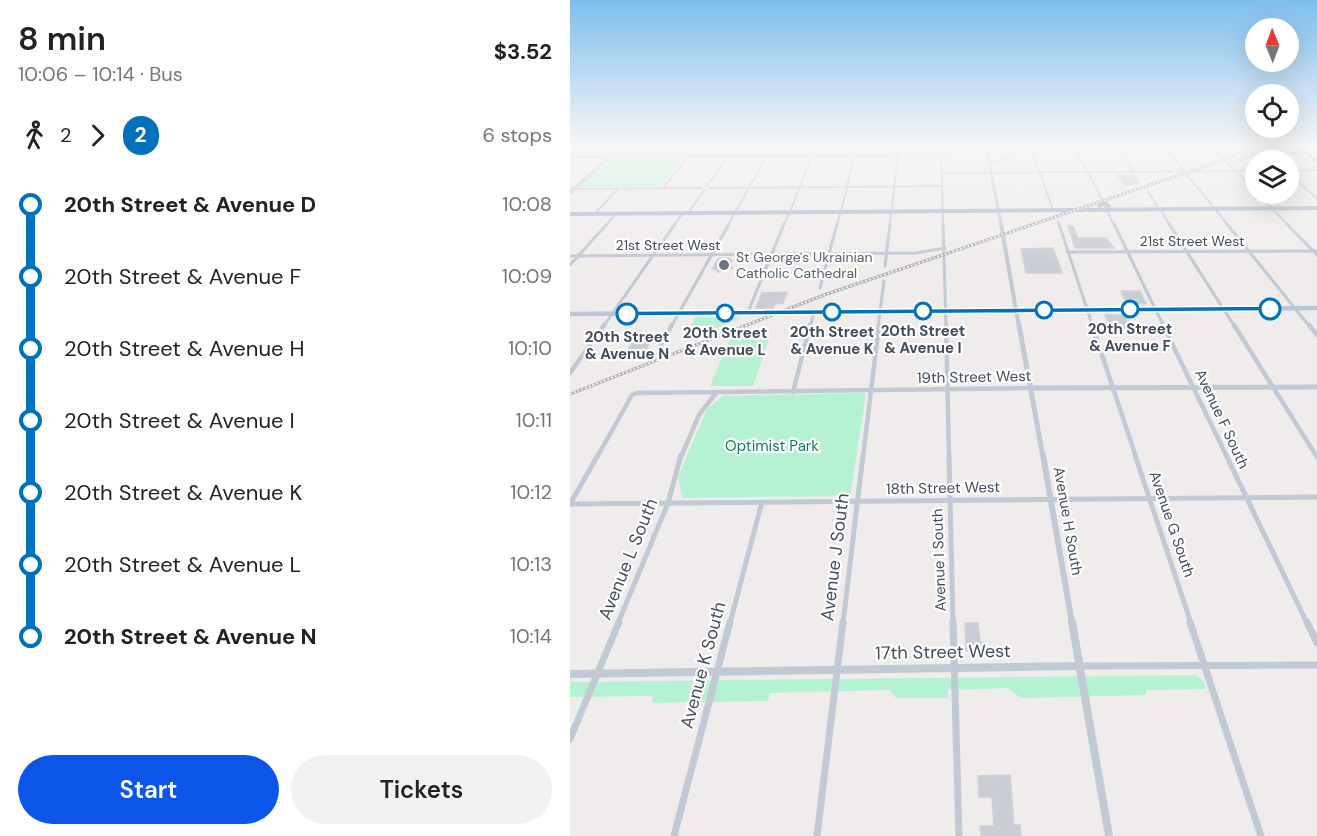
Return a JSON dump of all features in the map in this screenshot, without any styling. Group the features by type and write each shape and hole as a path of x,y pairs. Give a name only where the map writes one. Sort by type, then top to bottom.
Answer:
{"main road":[{"path":"1053,208 1105,206"},
{"path":"570,213 1105,206 1159,208 1317,206"},
{"path":"570,213 683,213 738,210"},
{"path":"570,314 1317,308"}],"street":[{"path":"663,188 666,184"},
{"path":"690,210 709,184"},
{"path":"660,348 752,184"},
{"path":"748,312 801,184"},
{"path":"820,288 848,184"},
{"name":"Avenue H South","path":"994,184 1051,498 1108,836"},
{"path":"1044,184 1053,208"},
{"name":"Avenue F South","path":"1093,184 1317,643"},
{"path":"1195,184 1317,335"},
{"path":"1301,184 1317,198"},
{"path":"885,266 895,186"},
{"path":"572,190 942,186"},
{"name":"Avenue I South","path":"942,186 959,836"},
{"path":"597,211 619,189"},
{"path":"1147,190 1317,457"},
{"path":"1268,204 1316,252"},
{"path":"570,373 683,213"},
{"path":"570,265 616,214"},
{"name":"Avenue G South","path":"1058,220 1261,836"},
{"name":"21st Street West","path":"570,256 886,253 925,252 945,248"},
{"name":"21st Street West","path":"1067,252 1316,252"},
{"name":"Avenue J South","path":"817,836 884,281"},
{"path":"793,392 814,312"},
{"name":"19th Street West","path":"570,504 632,395 1031,388 1317,387"},
{"name":"Avenue L South","path":"570,739 668,503 674,476 702,409 716,393"},
{"name":"18th Street West","path":"570,504 1317,497"},
{"name":"Avenue K South","path":"674,836 762,502"},
{"name":"17th Street West","path":"570,674 955,666 1317,665"}],"green space":[{"path":"583,184 662,184 660,186 580,187"},
{"path":"695,317 740,318 696,337 685,337"},
{"path":"742,333 769,339 753,386 710,386 730,338"},
{"name":"Optimist Park","path":"863,393 866,395 850,496 682,498 678,477 707,409 723,396"},
{"path":"1196,675 1204,682 1206,689 1146,690 1146,695 1021,698 1008,688 948,690 948,698 896,698 889,690 770,693 768,701 652,703 653,696 570,697 570,682"}],"building":[{"path":"1068,226 1073,226 1078,238 1106,238 1114,248 1075,248"},
{"path":"1053,248 1062,273 1026,273 1021,249"},
{"name":"St George's Ukrainian Catholic Cathedral","path":"718,259 732,260 729,265 732,268 717,272 718,270 712,269"},
{"path":"1121,291 1140,291 1146,304 1126,302"},
{"path":"787,292 783,303 775,304 773,308 756,308 762,293"},
{"path":"1105,315 1126,315 1132,329 1111,329"},
{"path":"633,342 651,342 642,355 624,355"},
{"path":"965,623 978,623 980,642 984,642 984,651 966,651"},
{"path":"1010,775 1014,825 1020,825 1021,836 981,836 980,826 994,826 992,797 979,797 978,776"}],"railway":[{"path":"570,394 824,295 1153,184"}],"bus line":[{"name":"2","path":"627,314 1270,309"}],"place":[{"name":"St George's Ukrainian Catholic Cathedral","path":"724,265"},
{"name":"20th Street & Avenue F","path":"1130,309"},
{"name":"20th Street & Avenue I","path":"923,311"},
{"name":"20th Street & Avenue K","path":"832,312"},
{"name":"20th Street & Avenue L","path":"725,313"},
{"name":"20th Street & Avenue N","path":"627,314"}]}
